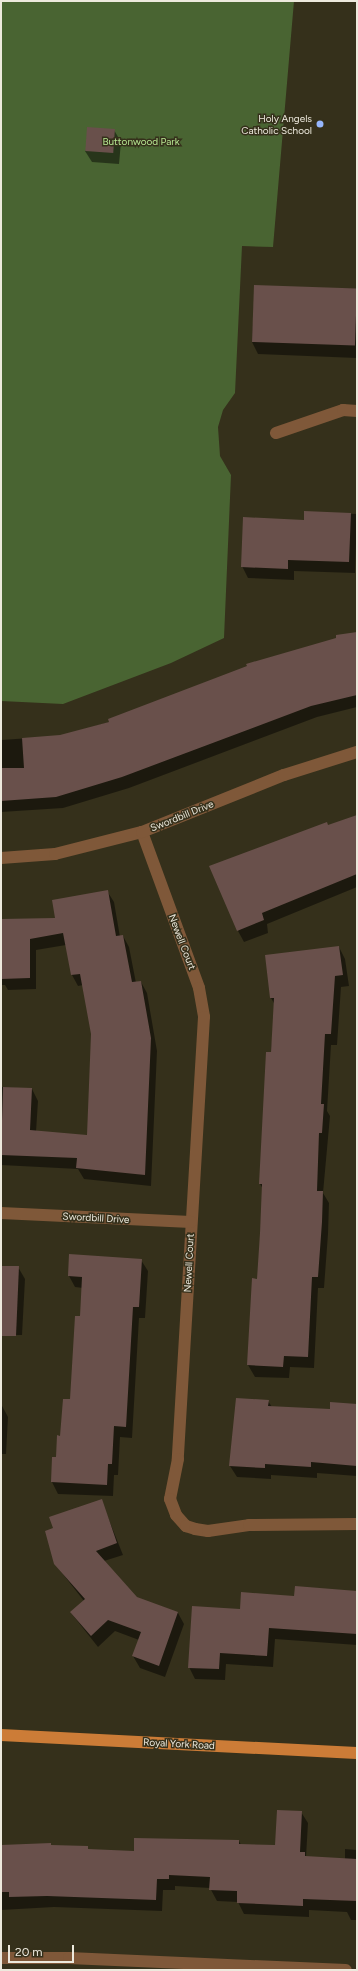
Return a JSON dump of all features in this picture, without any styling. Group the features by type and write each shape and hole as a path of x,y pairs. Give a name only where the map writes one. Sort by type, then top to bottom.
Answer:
{"main road":[{"name":"Royal York Road","path":"1,1735 357,1752"}],"street":[{"path":"276,433 343,410 357,411"},
{"name":"Swordbill Drive","path":"1,858 55,854 142,832 284,775 357,752"},
{"name":"Newell Court","path":"142,832 199,988 204,1018 178,1459 170,1499 176,1515 186,1526 208,1531 249,1525 357,1524"},
{"name":"Swordbill Drive","path":"1,1213 191,1222"},
{"path":"1,1958 69,1958 346,1970"}],"green space":[{"name":"Buttonwood Park","path":"1,1 294,1 273,247 242,246 235,393 223,410 218,427 220,456 231,475 224,638 171,663 63,704 1,701"}],"building":[{"path":"87,127 115,129 113,153 85,151"},
{"path":"254,285 357,289 355,346 252,342"},
{"path":"304,511 351,513 349,562 288,560 288,569 241,567 243,517 304,520"},
{"path":"357,632 357,695 311,706 122,777 56,797 1,801 1,768 24,768 22,738 60,735 109,722 108,719 247,666 246,664 336,638 336,635"},
{"path":"357,815 357,874 262,913 264,920 237,931 209,866 327,822 328,825"},
{"path":"108,890 116,936 123,935 132,982 141,981 151,1038 145,1175 76,1168 77,1158 1,1155 3,1087 32,1088 30,1130 87,1135 91,1034 80,974 71,975 63,933 30,939 30,978 1,979 1,919 55,918 52,900"},
{"path":"339,946 343,975 335,976 331,1034 325,1034 321,1104 324,1104 322,1133 319,1133 317,1191 323,1191 322,1222 318,1277 312,1277 308,1357 284,1356 283,1367 247,1365 252,1278 257,1279 260,1233 262,1184 259,1184 266,1052 271,1052 274,998 270,998 265,955"},
{"path":"69,1254 142,1259 139,1307 133,1307 126,1427 114,1426 112,1464 108,1464 107,1485 51,1482 52,1457 56,1457 57,1435 60,1436 63,1399 70,1399 75,1316 80,1316 82,1277 68,1276"},
{"path":"1,1266 19,1266 16,1336 1,1336"},
{"path":"236,1398 269,1400 268,1406 330,1409 330,1402 357,1404 357,1466 311,1462 311,1467 265,1464 265,1468 229,1466"},
{"path":"102,1499 117,1543 96,1551 137,1597 178,1612 159,1666 132,1656 141,1632 108,1620 91,1636 70,1612 85,1599 54,1564 45,1531 53,1528 49,1517"},
{"path":"295,1586 357,1591 357,1634 269,1628 267,1656 220,1653 219,1669 188,1668 192,1606 240,1609 241,1592 294,1596"},
{"path":"277,1810 302,1811 300,1852 305,1852 305,1856 357,1859 357,1901 303,1899 303,1906 237,1903 237,1891 209,1890 210,1877 169,1875 169,1879 157,1879 156,1900 47,1896 9,1897 9,1892 1,1892 1,1845 51,1843 51,1845 88,1846 88,1849 134,1851 134,1838 239,1840 239,1844 275,1845"}],"place":[{"name":"Holy Angels Catholic School","path":"320,124"}]}
